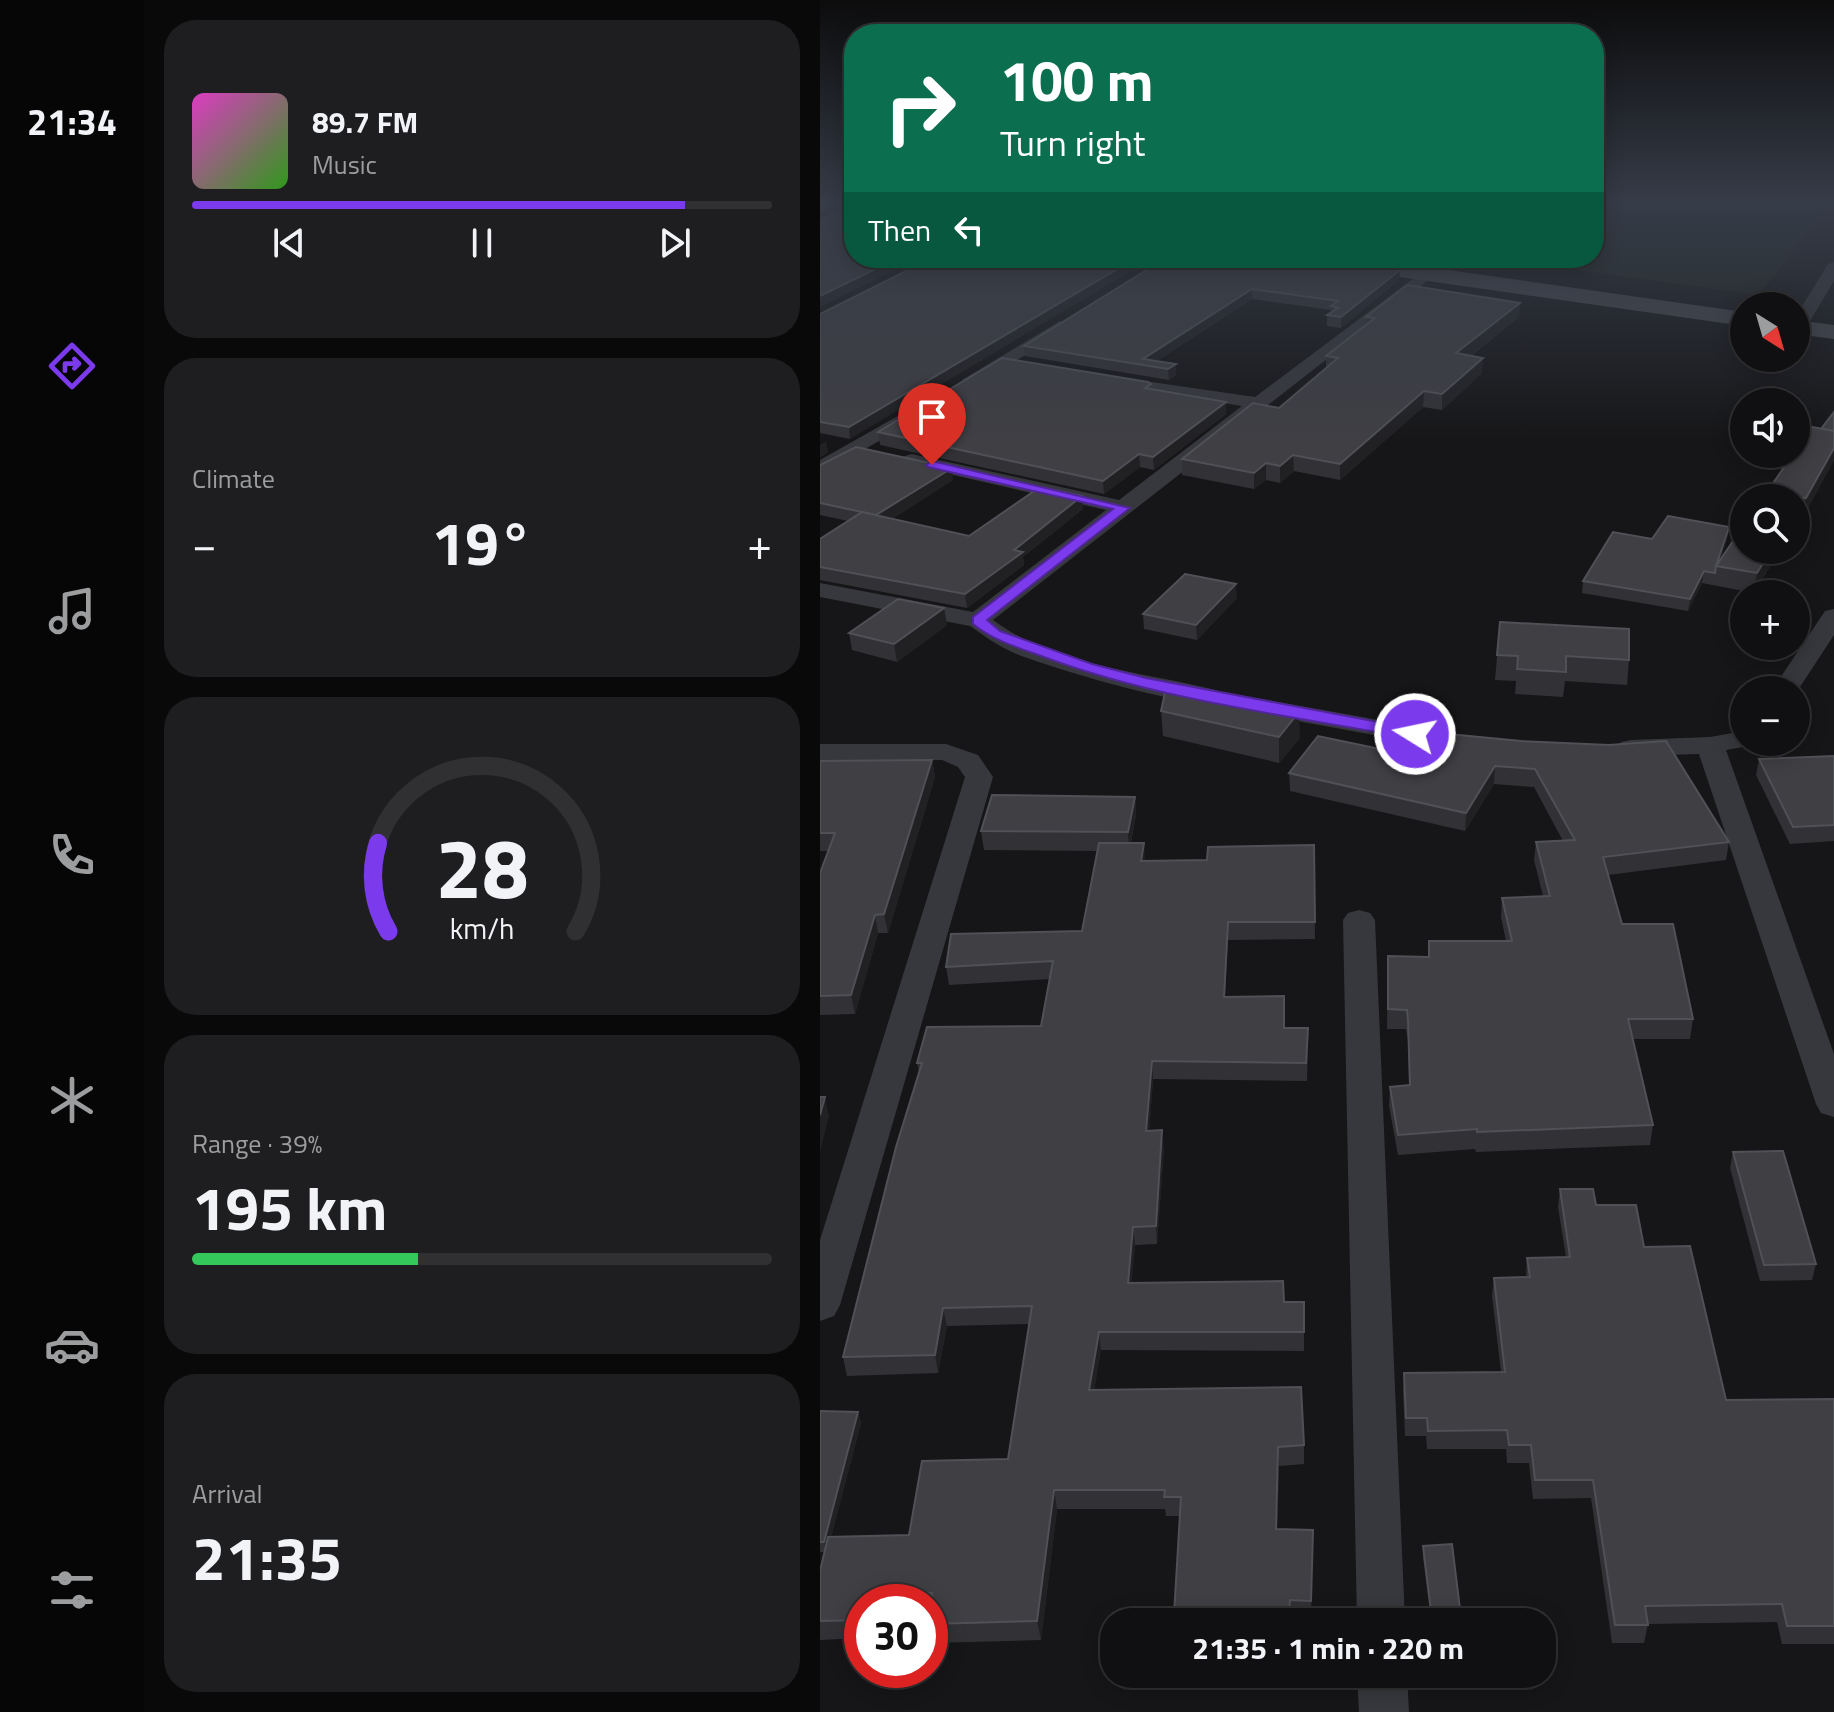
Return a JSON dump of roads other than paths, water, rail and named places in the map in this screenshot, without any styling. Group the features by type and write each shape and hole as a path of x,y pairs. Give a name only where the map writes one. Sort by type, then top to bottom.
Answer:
{"main road":[{"path":"1482,282 1730,317"},
{"path":"1810,329 1834,332"}],"street":[{"path":"978,620 1416,282"},
{"path":"1810,306 1825,282"},
{"path":"820,469 1080,313"},
{"path":"1002,361 1032,366"},
{"path":"1092,376 1258,403"},
{"path":"820,441 1124,508"},
{"path":"820,590 978,620 995,634 1020,645 1145,683 1445,739"},
{"path":"1794,676 1834,616"},
{"path":"1599,748 1710,745 1730,741"},
{"path":"1710,745 1834,1104"},
{"path":"820,752 946,752 968,761 979,777 820,1305"},
{"path":"1359,920 1381,1608"},
{"path":"1383,1688 1384,1712"}]}
